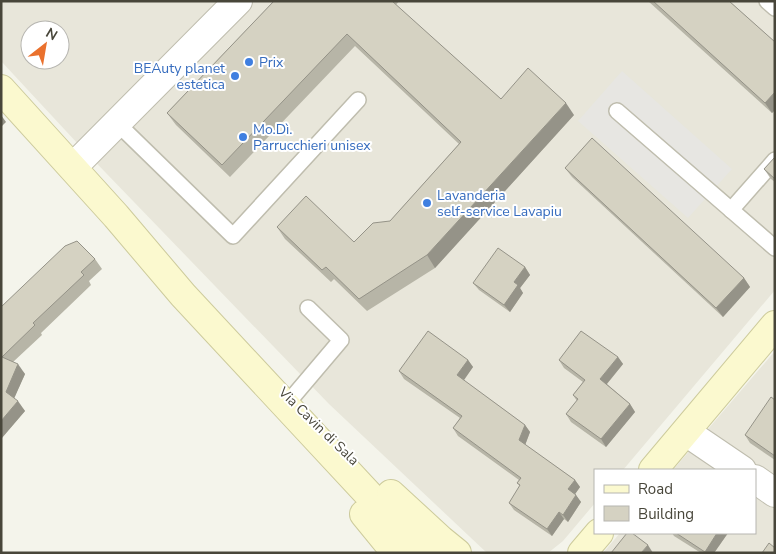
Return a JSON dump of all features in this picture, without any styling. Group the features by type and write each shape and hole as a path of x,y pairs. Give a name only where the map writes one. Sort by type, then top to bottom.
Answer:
{"main road":[{"name":"Via Cavin di Sala","path":"1,89 73,167 183,295 423,553"},
{"name":"Via Cavin di Sala","path":"183,295 398,502 457,553"},
{"path":"183,295 287,428 345,491 391,547 393,553"},
{"path":"654,469 775,325"},
{"path":"582,553 599,534"}],"street":[{"path":"73,167 238,1"},
{"path":"686,432 741,469"},
{"path":"756,480 775,493"}],"lane":[{"path":"767,1 775,8"},
{"path":"117,123 233,236 358,100"},
{"path":"617,111 775,248"},
{"path":"731,210 775,160"},
{"path":"291,399 341,340 308,308"}],"shaded area":[{"path":"1,1 775,1 775,290 624,469 594,469 594,504 563,541 548,553 487,553 329,404 78,144 1,61"},
{"path":"622,71 732,169 688,218 578,121"},
{"path":"775,351 775,553 603,553 619,534 756,534 756,469 674,469"}],"building":[{"path":"274,1 392,1 501,99 528,68 566,103 427,255 359,299 326,267 322,270 277,227 306,196 354,242 373,223 390,221 461,142 347,34 222,165 167,113"},
{"path":"653,1 729,1 775,42 775,92 765,103"},
{"path":"592,138 744,278 716,308 565,168"},
{"path":"775,157 775,179 764,169"},
{"path":"77,241 95,259 81,272 84,275 33,323 35,325 2,357 18,364 6,392 18,401 1,421 1,307 65,246"},
{"path":"498,248 525,267 514,282 518,285 504,305 473,283"},
{"path":"428,331 468,360 457,375 525,425 519,440 575,480 568,489 576,495 563,515 559,512 547,529 509,503 520,485 517,483 521,478 453,428 462,416 399,371"},
{"path":"581,331 618,357 600,379 630,404 601,439 566,414 578,399 573,395 585,380 559,360"},
{"path":"771,397 775,400 775,456 745,435"},
{"path":"626,534 633,534 648,545 641,553 611,553"},
{"path":"678,534 716,534 705,552"},
{"path":"769,543 775,548 775,553 762,553"}],"place":[{"name":"Prix","path":"249,62"},
{"name":"BEAuty planet estetica","path":"235,76"},
{"name":"Mo.Dì. Parrucchieri unisex","path":"243,137"},
{"name":"Lavanderia self-service Lavapiu","path":"427,203"}]}
